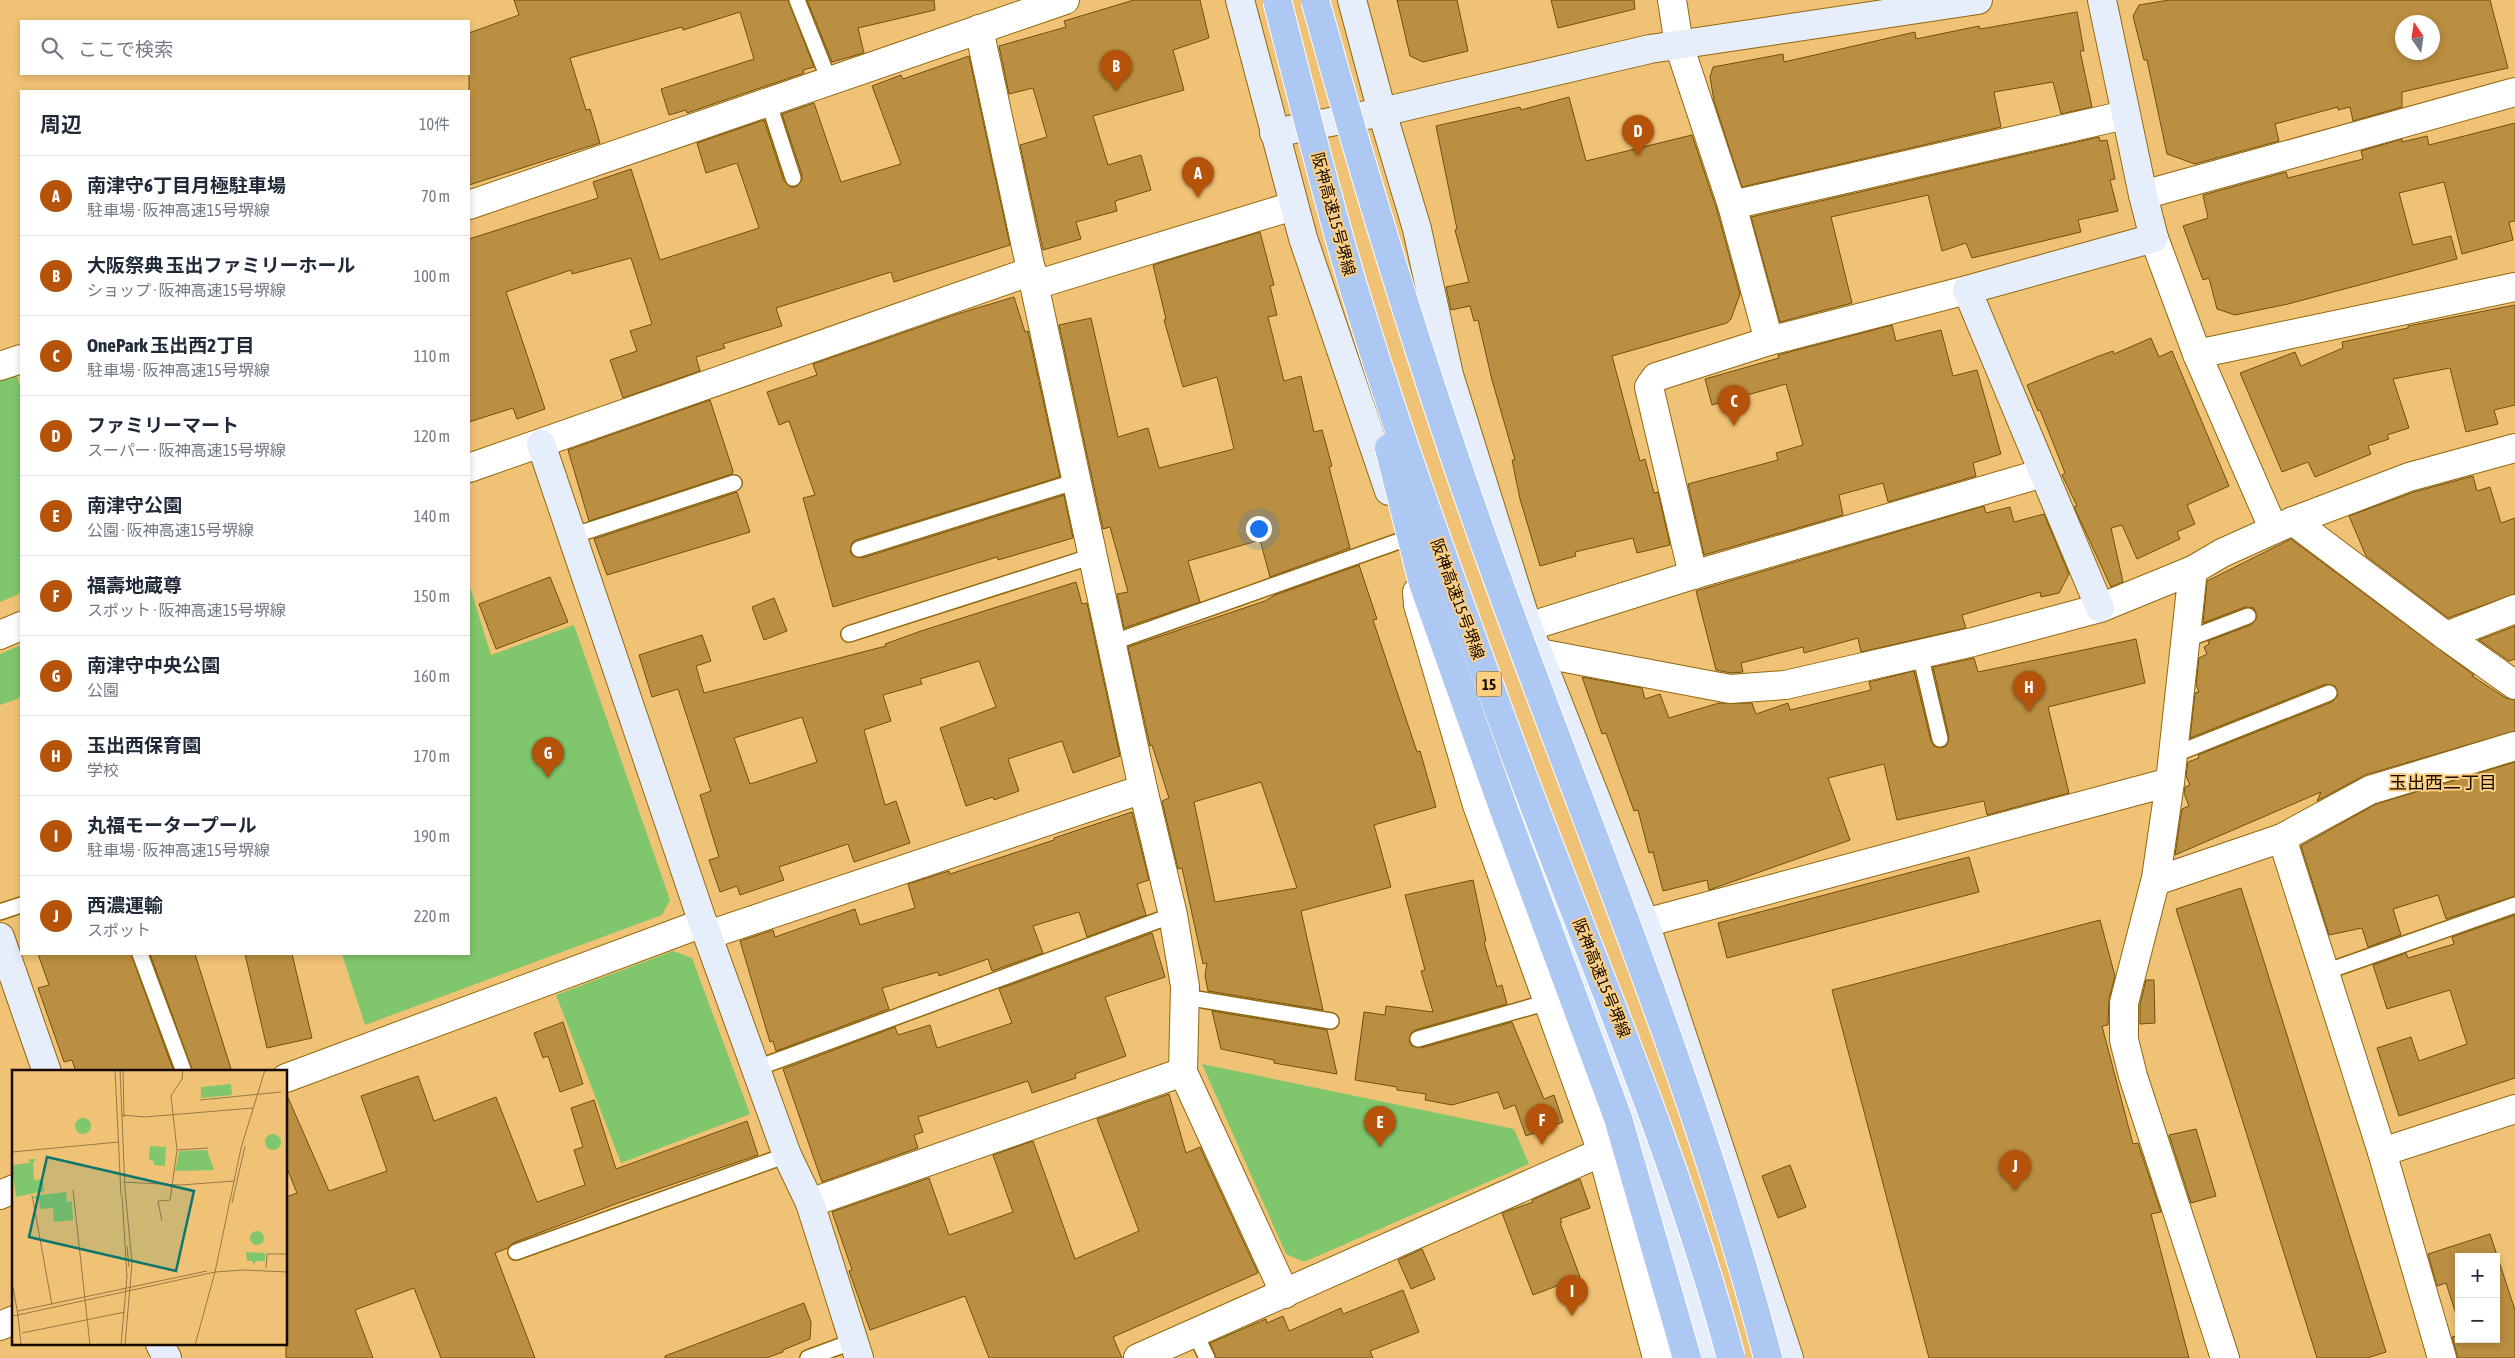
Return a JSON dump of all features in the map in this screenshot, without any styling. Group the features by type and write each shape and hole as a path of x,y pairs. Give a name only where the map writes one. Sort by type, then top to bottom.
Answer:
{"highway":[{"name":"阪神高速15号堺線","path":"1277,0 1354,290 1399,430 1448,573 1548,844 1636,1065 1718,1309 1731,1358"},
{"path":"1315,0 1422,362 1504,598 1677,1060 1714,1170 1768,1358"},
{"name":"15","path":"1354,290 1394,471 1423,583 1504,810 1618,1118 1687,1358"}],"street":[{"path":"470,205 1065,0"},
{"path":"1240,0 1293,206 1405,539 1416,567 1449,616 1668,1216 1711,1358"},
{"path":"1352,0 1382,112 1417,228 1449,375 1528,627 1645,923 1789,1358"},
{"path":"1672,0 1679,45 1732,205 1769,341"},
{"path":"1274,133 1382,112 1650,49 1978,0"},
{"path":"2102,0 2125,115 2154,238 2197,354 2283,524 2515,685"},
{"path":"979,29 1143,789 1172,915 1184,997 1183,1072 1285,1294"},
{"path":"2143,195 2515,92"},
{"path":"1732,205 2125,115"},
{"path":"470,468 1034,278 1293,206"},
{"path":"1693,575 1650,387 1656,377 1769,341 1967,290 2154,238"},
{"path":"2197,354 2515,287"},
{"path":"1967,290 2100,608"},
{"path":"0,366 20,359"},
{"path":"541,444 706,929 787,1155 810,1203 856,1350"},
{"path":"1539,653 1730,689 1785,685 1920,654 2100,608 2193,570 2222,552 2283,524 2409,477 2515,448"},
{"path":"1528,627 1693,575 2043,473"},
{"path":"1416,567 1418,605 1477,804 1602,1152 1657,1358"},
{"path":"2193,570 2172,768 2156,880 2124,1003 2124,1040 2132,1076 2225,1358"},
{"path":"2446,636 2515,609"},
{"path":"0,635 20,626"},
{"path":"2156,880 2282,838 2370,790 2515,746"},
{"path":"1645,923 2172,768"},
{"path":"288,1077 706,929 1143,789"},
{"path":"2282,838 2382,1152 2442,1358"},
{"path":"0,937 47,1070"},
{"path":"810,1203 1183,1072"},
{"path":"2382,1152 2515,1109"},
{"path":"1138,1358 1602,1152"},
{"path":"0,1195 12,1190"},
{"path":"0,1326 12,1321"},
{"path":"161,1346 167,1358"}],"lane":[{"path":"797,0 829,80"},
{"path":"768,101 793,178"},
{"path":"859,549 1077,481"},
{"path":"572,536 734,483"},
{"path":"1111,642 1405,539"},
{"path":"849,634 1093,556"},
{"path":"2186,640 2248,616"},
{"path":"1920,654 1940,739"},
{"path":"2172,768 2328,693"},
{"path":"0,912 20,905"},
{"path":"2325,972 2515,905"},
{"path":"757,1068 1172,915"},
{"path":"140,955 183,1070"},
{"path":"1184,997 1331,1021"},
{"path":"1418,1039 1548,1002"},
{"path":"516,1252 787,1155"},
{"path":"1195,1333 1207,1358"},
{"path":"808,1358 856,1350"}],"green space":[{"path":"16,374 20,386 20,593 0,602 0,379"},
{"path":"470,587 491,655 574,625 670,900 662,915 365,1025 342,955 470,955"},
{"path":"20,645 20,698 0,705 0,654"},
{"path":"673,951 692,958 750,1114 621,1163 556,995"},
{"path":"1202,1064 1514,1129 1529,1164 1304,1262 1286,1254"}],"building":[{"path":"514,0 788,0 814,67 803,70 804,73 687,113 686,110 669,115 661,89 754,59 740,12 683,30 682,27 570,58 586,110 590,109 600,143 470,185 470,33 519,15"},
{"path":"807,0 934,0 935,10 858,28 864,53 832,62"},
{"path":"1134,0 1200,0 1209,38 1173,50 1184,90 1093,116 1108,165 1141,155 1151,190 1115,201 1117,211 1076,222 1081,239 1043,250 1020,145 1047,137 1033,88 1009,94 999,46 1066,27 1064,21"},
{"path":"1397,0 1457,0 1468,51 1423,62 1410,56"},
{"path":"1551,0 1634,0 1635,9 1558,28"},
{"path":"2169,0 2490,0 2508,68 2402,92 2402,107 2353,121 2350,107 2338,110 2338,107 2275,124 2279,141 2195,164 2167,154 2147,60 2144,60 2133,16 2139,5"},
{"path":"2077,12 2084,51 2080,51 2092,107 2061,114 2053,82 1994,92 2001,127 1742,187 1714,101 1710,77 1713,67 1783,54 1784,62 1915,32 1916,39 1979,26 1980,29"},
{"path":"969,56 1010,245 894,282 891,272 776,308 782,326 723,344 725,348 696,357 700,371 623,398 610,360 637,351 630,331 652,324 631,258 572,274 571,270 506,292 545,409 517,419 513,408 470,422 470,239 598,198 593,182 631,169 660,260 759,228 737,163 706,173 697,143 764,120 784,181 791,187 796,187 802,180 802,175 782,114 814,103 841,182 901,164 872,86 901,75 903,79"},
{"path":"1569,97 1586,161 1692,135 1717,210 1740,294 1731,319 1727,323 1612,356 1640,461 1645,459 1654,493 1658,492 1670,545 1637,553 1633,538 1575,552 1576,556 1540,566 1520,499 1512,460 1515,460 1492,380 1478,320 1474,321 1470,306 1451,310 1446,287 1469,282 1455,230 1457,229 1436,126 1520,107 1521,110"},
{"path":"2515,123 2515,221 2509,222 2513,240 2462,254 2444,182 2399,193 2413,245 2451,236 2457,259 2288,304 2235,315 2217,309 2209,278 2203,280 2183,226 2208,218 2203,195 2286,172 2288,178 2363,159 2361,151 2402,139 2402,142 2427,136 2429,145"},
{"path":"2099,137 2100,141 2107,140 2115,179 2110,180 2118,211 2078,220 2081,232 1972,258 1966,243 1942,251 1928,195 1831,217 1852,303 1780,322 1751,217"},
{"path":"1260,232 1274,285 1270,286 1277,315 1268,317 1284,381 1301,376 1314,432 1322,430 1332,466 1329,467 1350,548 1270,577 1260,540 1188,561 1200,602 1124,628 1117,594 1128,592 1110,527 1103,529 1059,325 1091,318 1118,437 1148,428 1159,468 1234,449 1217,377 1183,387 1164,320 1166,319 1153,265"},
{"path":"1014,297 1025,332 1028,331 1060,477 856,540 852,543 850,551 853,556 862,558 1064,495 1073,538 998,560 997,557 833,607 803,498 815,495 789,421 779,425 767,392 817,375 813,364 957,314"},
{"path":"2515,305 2515,405 2494,410 2498,424 2466,432 2450,368 2393,379 2409,428 2387,435 2389,439 2368,446 2371,454 2315,477 2308,462 2282,472 2240,373 2295,352 2301,366 2343,348 2342,342 2408,328 2408,326"},
{"path":"1892,325 1896,341 1941,330 1953,376 1977,370 2001,454 1973,463 1976,476 1888,502 1883,483 1839,495 1843,515 1704,555 1688,484 1778,460 1776,453 1803,445 1786,384 1712,405 1705,379 1779,358 1778,355"},
{"path":"2151,338 2159,357 2172,351 2229,486 2187,505 2195,524 2177,532 2180,539 2137,559 2122,525 2111,528 2123,582 2111,587 2074,507 2077,506 2062,475 2065,473 2040,410 2038,411 2027,385 2113,351 2114,354"},
{"path":"710,400 733,471 732,474 589,521 568,450"},
{"path":"2473,476 2477,491 2490,487 2501,523 2515,518 2515,594 2448,618 2366,556 2349,516 2414,492"},
{"path":"737,492 750,532 607,575 594,539"},
{"path":"1984,506 1986,513 2010,507 2014,522 2044,514 2069,574 2059,593 2041,597 2040,592 1962,615 1966,628 1861,652 1858,638 1804,653 1803,647 1741,663 1743,672 1731,673 1716,670 1696,591"},
{"path":"2291,539 2474,675 2472,676 2506,698 2515,700 2515,731 2365,775 2317,801 2321,792 2175,855 2182,809 2189,806 2184,793 2185,787 2190,785 2186,776 2188,762 2199,758 2198,755 2332,702 2338,695 2335,686 2326,684 2190,738 2195,693 2199,692 2196,685 2199,658 2207,654 2204,647 2209,644 2208,641 2251,625 2257,617 2254,608 2245,607 2203,623 2207,581"},
{"path":"1359,565 1377,619 1373,620 1417,752 1420,751 1436,807 1374,825 1391,887 1301,911 1323,1010 1208,991 1205,976 1207,963 1203,964 1182,868 1178,869 1162,801 1169,798 1152,745 1150,746 1128,647 1265,601 1275,595","holes":["1261,782 1297,888 1215,902 1194,802"]},
{"path":"550,577 568,622 496,649 479,604"},
{"path":"1076,582 1082,604 1087,603 1120,756 1073,773 1062,741 1008,759 1019,791 994,800 993,797 966,806 940,728 996,707 979,661 920,679 922,684 883,695 891,721 864,730 885,805 896,801 910,843 854,862 848,844 779,867 784,880 740,895 737,886 720,892 709,860 719,857 700,795 711,791 678,689 652,697 639,655 702,635 711,661 696,666 704,693 886,646 885,644","holes":["802,717 817,762 750,784 734,738"]},
{"path":"774,598 787,631 764,640 752,607"},
{"path":"2515,626 2515,659 2509,661 2479,640"},
{"path":"2136,639 2145,683 2048,707 2069,793 1987,815 1984,801 1897,820 1884,764 1828,778 1850,840 1709,890 1707,880 1663,891 1653,852 1649,853 1638,810 1634,811 1606,733 1602,734 1582,677 1642,688 1645,699 1660,694 1669,718 1719,703 1752,703 1756,714 1788,703 1790,710 1871,690 1869,682 1914,671 1931,741 1934,746 1942,748 1947,745 1949,737 1933,667 1974,658 1978,672"},
{"path":"2515,762 2515,896 2446,919 2438,895 2393,909 2401,935 2368,947 2362,928 2329,935 2301,846 2376,804"},
{"path":"1132,812 1149,880 1137,884 1146,915 1087,937 1079,912 1033,926 1043,953 992,971 988,959 939,976 938,972 882,988 889,1009 776,1051 773,1041 770,1042 740,941 773,930 775,937 855,909 860,925 915,908 908,884 949,871 950,874"},
{"path":"1969,857 1979,892 1727,958 1718,923"},
{"path":"1473,880 1486,941 1484,942 1497,987 1502,985 1507,1004 1415,1030 1411,1033 1409,1041 1412,1046 1421,1048 1512,1022 1544,1099 1554,1095 1563,1122 1526,1136 1515,1105 1504,1109 1498,1092 1452,1105 1425,1100 1426,1094 1397,1090 1397,1087 1355,1080 1364,1012 1385,1015 1386,1006 1433,1012 1421,971 1425,970 1405,895"},
{"path":"2241,888 2386,1352 2367,1358 2317,1358 2176,909"},
{"path":"2515,915 2515,1078 2399,1116 2377,1048 2411,1037 2419,1061 2467,1044 2450,990 2387,1009 2373,965 2406,953 2408,958 2454,944 2452,937"},
{"path":"2100,920 2115,976 2109,999 2108,1025 2102,1026 2133,1144 2138,1143 2161,1212 2151,1214 2189,1358 1929,1358 1832,990"},
{"path":"1152,933 1165,977 1105,997 1126,1056 1075,1074 1076,1078 1032,1093 1028,1081 918,1117 923,1132 914,1135 918,1148 822,1182 783,1069 895,1027 898,1035 930,1025 937,1048 1012,1023 999,989"},
{"path":"38,955 131,955 173,1070 75,1070 72,1060 64,1062 38,988 49,985"},
{"path":"150,955 195,955 231,1070 192,1070"},
{"path":"245,955 292,955 312,1038 267,1048"},
{"path":"2146,980 2154,980 2155,1023 2140,1024 2140,1005"},
{"path":"1212,1011 1327,1030 1337,1074 1274,1063 1274,1060 1221,1049"},
{"path":"563,1022 583,1084 560,1092 548,1056 543,1058 534,1033"},
{"path":"418,1076 434,1121 496,1097 537,1202 585,1185 574,1150 583,1147 571,1108 594,1100 616,1169 747,1121 758,1155 618,1203 513,1243 508,1248 495,1253 535,1358 441,1358 414,1288 355,1310 373,1358 286,1358 286,1346 288,1346 288,1196 297,1193 288,1171 288,1098 329,1191 387,1171 361,1096"},
{"path":"1169,1094 1186,1153 1200,1147 1258,1273 1113,1337 1122,1358 989,1358 965,1296 870,1330 849,1271 852,1270 832,1212 929,1178 949,1235 1013,1212 993,1155 1033,1141 1075,1259 1139,1231 1097,1119"},
{"path":"2196,1129 2216,1196 2191,1203 2169,1135"},
{"path":"1790,1165 1806,1207 1778,1218 1762,1176"},
{"path":"1580,1179 1590,1208 1560,1219 1562,1222 1560,1223 1580,1277 1533,1295 1502,1213 1533,1202 1532,1200"},
{"path":"2490,1234 2496,1253 2455,1253 2455,1311 2446,1283 2437,1286 2428,1254"},
{"path":"1422,1249 1435,1279 1411,1289 1398,1260"},
{"path":"2500,1264 2515,1310 2515,1358 2458,1358 2452,1337 2455,1336 2455,1343 2500,1343"},
{"path":"1403,1290 1419,1332 1370,1351 1373,1358 1216,1358 1210,1343 1266,1319 1267,1323 1283,1316 1289,1331 1341,1308 1343,1314"},
{"path":"804,1303 811,1322 810,1339 783,1350 783,1352 766,1358 665,1358 665,1356"}],"place":[{"name":"大阪祭典 玉出ファミリーホール","path":"1116,91"},
{"name":"ファミリーマート","path":"1638,156"},
{"name":"南津守6丁目月極駐車場","path":"1198,198"},
{"name":"OnePark 玉出西2丁目","path":"1734,426"},
{"name":"玉出西保育園","path":"2029,712"},
{"name":"南津守中央公園","path":"548,778"},
{"name":"福壽地蔵尊","path":"1542,1145"},
{"name":"南津守公園","path":"1380,1147"},
{"name":"西濃運輸","path":"2015,1191"},
{"name":"丸福モータープール","path":"1572,1316"}],"district":[{"name":"玉出西二丁目","path":"2443,782"}]}
